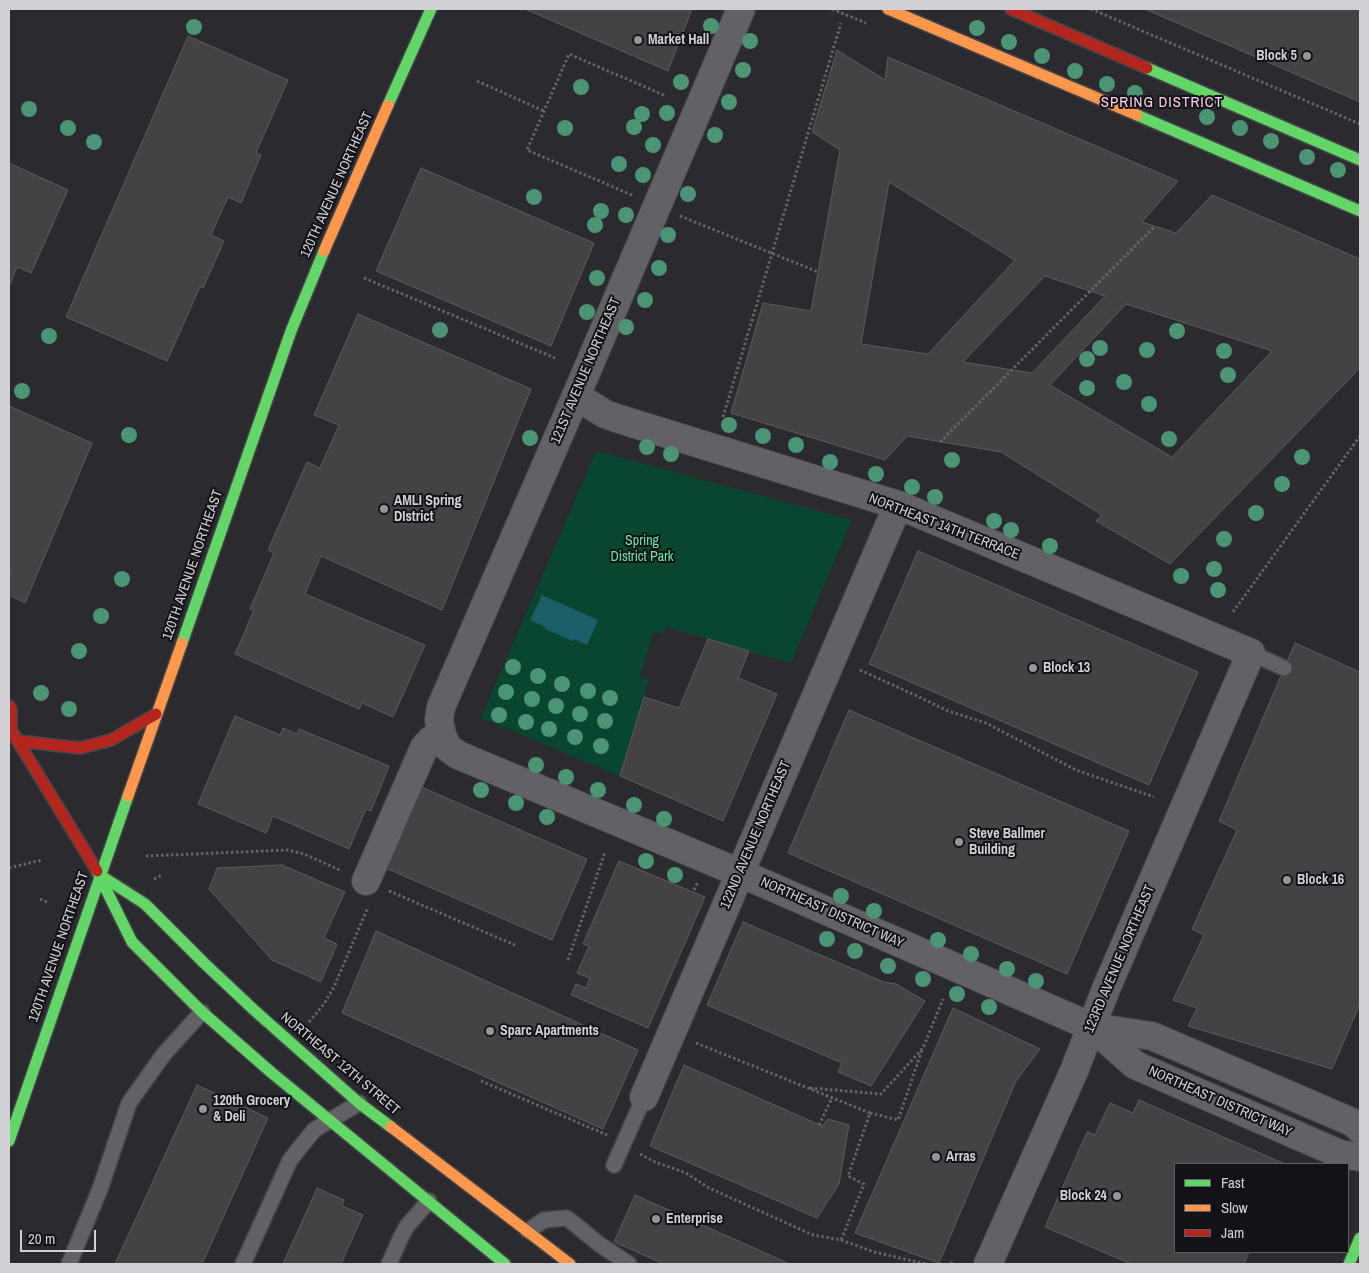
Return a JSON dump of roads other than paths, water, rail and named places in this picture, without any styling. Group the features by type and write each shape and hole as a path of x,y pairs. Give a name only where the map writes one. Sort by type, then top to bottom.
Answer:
{"street":[{"name":"120TH AVENUE NORTHEAST","path":"9,1141 156,714 291,331 326,245 431,9"},
{"name":"121ST AVENUE NORTHEAST","path":"437,738 441,707 741,9"},
{"path":"888,9 1360,211"},
{"path":"1011,9 1360,160"},
{"name":"NORTHEAST 14TH TERRACE","path":"576,396 605,414 616,418 898,505 1251,653"},
{"name":"122ND AVENUE NORTHEAST","path":"644,1097 898,505"},
{"name":"123RD AVENUE NORTHEAST","path":"988,1264 1074,1071 1110,980 1251,653"},
{"name":"NORTHEAST 12TH STREET","path":"9,706 11,710 10,730 100,875 132,942 202,1012 272,1073 505,1264"},
{"path":"18,741 80,748 111,740 156,714"},
{"path":"371,884 424,748 437,738"},
{"name":"NORTHEAST DISTRICT WAY","path":"437,738 458,755 740,873 1092,1027 1152,1036 1354,1123 1360,1129"},
{"name":"NORTHEAST 12TH STREET","path":"100,875 145,904 254,1010 359,1103 570,1264"},
{"name":"NORTHEAST DISTRICT WAY","path":"1092,1027 1135,1065 1340,1154 1360,1157"},
{"path":"1349,1264 1360,1238"}],"lane":[{"path":"1251,653 1284,668"},
{"path":"69,1264 100,1189 129,1103 164,1054 202,1012"},
{"name":"122ND AVENUE NORTHEAST","path":"614,1166 644,1097"},
{"path":"243,1264 290,1160 314,1130 359,1103"},
{"path":"389,1264 407,1226 429,1200"},
{"path":"528,1231 544,1220 567,1218 599,1244 629,1264"}],"water":[{"path":"542,595 598,620 587,645 545,629 545,627 530,620"}],"place":[{"name":"Market Hall","path":"638,40"},
{"name":"Block 5","path":"1307,56"},
{"name":"AMLI Spring DIstrict","path":"384,509"},
{"name":"Block 13","path":"1033,668"},
{"name":"Steve Ballmer Building","path":"959,842"},
{"name":"Block 16","path":"1287,880"},
{"name":"Sparc Apartments","path":"490,1031"},
{"name":"120th Grocery & Deli","path":"203,1109"},
{"name":"Arras","path":"936,1157"},
{"name":"Block 24","path":"1117,1196"},
{"name":"Enterprise","path":"656,1219"}],"district":[{"name":"SPRING DISTRICT","path":"1162,103"}],"park label":[{"name":"Spring District Park","path":"642,550"}]}
